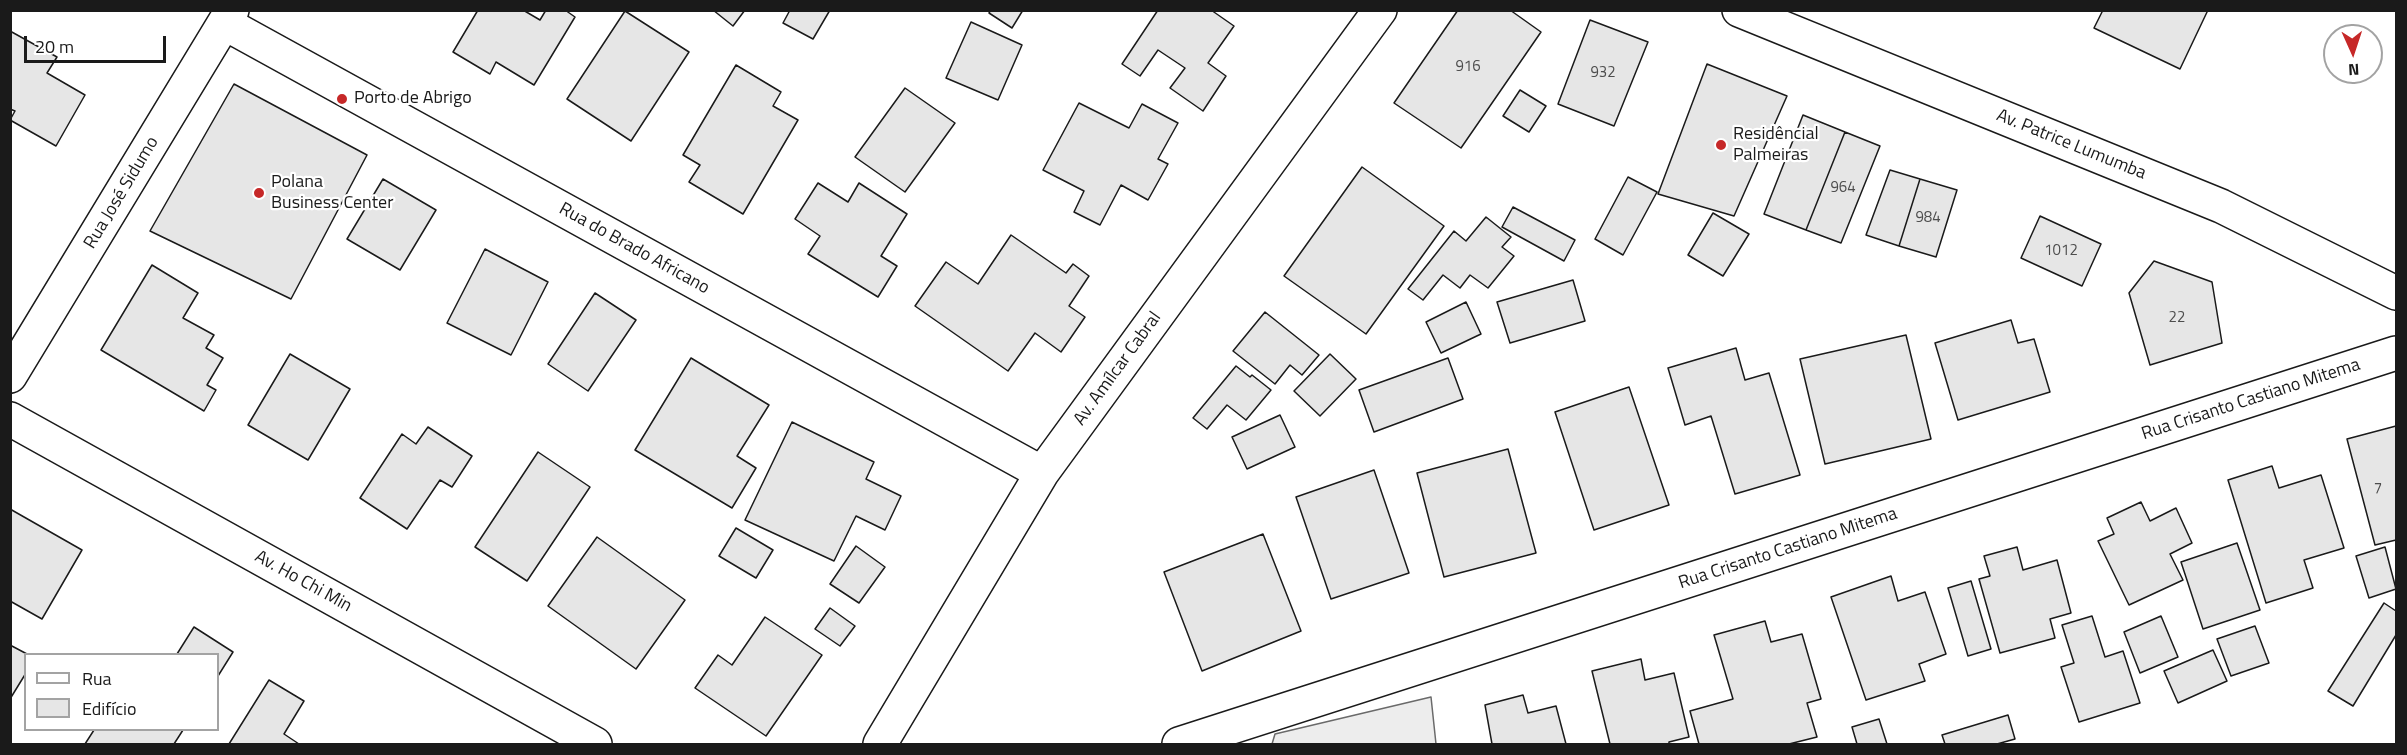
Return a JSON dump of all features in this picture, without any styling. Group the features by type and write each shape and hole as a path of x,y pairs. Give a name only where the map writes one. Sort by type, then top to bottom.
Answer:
{"street":[{"name":"Av. Amílcar Cabral","path":"880,744 1042,473 1380,10"},
{"name":"Av. Patrice Lumumba","path":"1739,10 2221,206 2397,292"},
{"name":"Rua do Brado Africano","path":"229,17 1042,473"},
{"name":"Rua José Sidumo","path":"10,376 229,17"},
{"name":"Rua Crisanto Castiano Mitema","path":"1179,744 2397,353"},
{"name":"Av. Ho Chi Min","path":"10,419 595,744"}],"shaded area":[{"path":"1431,697 1436,744 1272,744 1275,734"}],"building":[{"path":"478,10 523,10 540,20 546,10 565,10 575,17 534,85 496,62 490,74 453,52"},
{"path":"713,10 745,10 733,26"},
{"path":"790,10 830,10 813,39 783,23"},
{"path":"991,10 1023,10 1012,28 989,13"},
{"path":"1158,10 1211,10 1234,26 1208,63 1226,76 1203,111 1170,88 1185,68 1158,50 1140,76 1122,64"},
{"path":"1458,10 1510,10 1541,32 1461,148 1394,103"},
{"path":"2103,10 2208,10 2180,69 2094,28"},
{"path":"625,11 689,52 631,141 567,99"},
{"path":"1590,20 1648,42 1614,126 1558,104"},
{"path":"971,22 1022,45 998,100 946,78"},
{"path":"10,31 57,57 47,73 85,95 56,146 10,120 15,111 10,109"},
{"name":"Residêncial Palmeiras","path":"1707,64 1787,96 1734,216 1658,194"},
{"path":"736,65 781,92 773,106 798,120 743,214 689,182 700,165 683,155"},
{"name":"Polana Business Center","path":"234,84 367,155 291,299 150,231"},
{"path":"905,88 955,123 905,192 855,157"},
{"path":"1520,90 1546,106 1529,132 1503,116"},
{"path":"1079,103 1129,128 1142,104 1178,123 1158,159 1168,164 1148,200 1121,185 1100,225 1074,212 1084,191 1043,170"},
{"path":"1803,115 1845,132 1806,230 1764,214"},
{"path":"1845,132 1880,146 1841,243 1806,230"},
{"path":"1362,167 1444,226 1366,334 1284,276"},
{"path":"1890,170 1920,179 1899,246 1866,235"},
{"path":"1628,177 1657,192 1623,255 1595,239"},
{"path":"383,179 436,210 400,270 347,239"},
{"path":"1920,179 1957,190 1936,257 1899,246"},
{"path":"818,183 848,202 859,183 907,214 881,256 897,266 878,297 808,254 820,236 795,219"},
{"path":"1513,207 1575,240 1564,261 1502,227"},
{"path":"1713,213 1749,234 1723,276 1688,255"},
{"path":"2040,216 2101,244 2082,286 2021,258"},
{"path":"1486,217 1511,237 1502,247 1514,256 1488,288 1470,275 1460,288 1443,275 1423,300 1408,289 1454,231 1466,241"},
{"path":"1011,235 1066,273 1073,264 1089,276 1069,306 1085,317 1061,352 1035,333 1008,371 915,306 946,262 978,284"},
{"path":"485,249 548,282 511,355 447,323"},
{"path":"2154,261 2212,282 2222,343 2150,365 2129,293"},
{"path":"152,265 198,293 183,318 214,335 206,348 223,358 207,385 216,390 204,411 101,350"},
{"path":"1573,280 1585,321 1510,343 1497,302"},
{"path":"595,293 636,320 588,391 548,364"},
{"path":"1466,302 1481,334 1441,353 1426,322"},
{"path":"1265,312 1319,355 1302,375 1290,365 1275,384 1233,351"},
{"path":"2011,320 2018,343 2034,339 2050,392 1958,420 1935,343"},
{"path":"1906,335 1931,439 1825,464 1800,359"},
{"path":"1736,348 1745,380 1769,373 1800,475 1735,494 1711,416 1685,425 1668,368"},
{"path":"290,354 350,389 308,460 248,425"},
{"path":"1330,354 1356,379 1320,416 1294,391"},
{"path":"691,358 769,405 737,456 756,468 732,508 635,450"},
{"path":"1448,358 1463,399 1374,432 1359,390"},
{"path":"1236,366 1271,390 1246,420 1227,405 1207,429 1193,418"},
{"path":"1629,387 1669,505 1594,530 1555,412"},
{"path":"1280,415 1295,447 1247,469 1232,437"},
{"path":"792,422 874,462 866,479 901,496 885,530 856,516 834,561 745,520"},
{"path":"2396,426 2396,540 2375,545 2347,439"},
{"path":"428,427 472,456 452,487 440,480 407,529 360,498 402,434 416,444"},
{"path":"1508,449 1536,553 1444,577 1417,473"},
{"path":"538,452 590,487 527,581 475,547"},
{"path":"2272,466 2279,488 2321,475 2344,548 2304,560 2313,588 2266,603 2228,480"},
{"path":"1374,470 1409,573 1331,599 1296,497"},
{"path":"2141,502 2150,521 2176,508 2192,543 2170,554 2183,580 2129,605 2098,541 2114,534 2107,518"},
{"path":"10,509 82,550 42,619 10,601"},
{"path":"736,528 773,550 756,578 719,556"},
{"path":"1263,534 1301,631 1202,671 1164,572"},
{"path":"597,537 685,600 636,669 548,606"},
{"path":"2237,543 2260,610 2203,629 2181,562"},
{"path":"856,546 885,567 859,603 830,584"},
{"path":"2017,547 2023,570 2057,560 2071,613 2050,619 2055,638 2000,653 1979,579 1990,576 1984,556"},
{"path":"2385,547 2396,589 2369,598 2356,556"},
{"path":"1891,576 1898,601 1925,592 1946,654 1919,664 1925,681 1866,700 1831,597"},
{"path":"1971,581 1991,649 1968,656 1948,588"},
{"path":"2384,603 2396,611 2396,635 2353,706 2328,691"},
{"path":"830,608 855,626 840,646 815,629"},
{"path":"2092,616 2105,657 2123,651 2140,703 2079,722 2061,667 2074,663 2062,625"},
{"path":"2161,616 2178,657 2140,673 2124,632"},
{"path":"765,617 822,655 766,736 695,688 718,655 732,665"},
{"path":"1765,621 1771,642 1802,634 1821,699 1807,703 1817,737 1789,744 1699,744 1690,711 1733,699 1714,635"},
{"path":"2255,626 2269,663 2231,676 2217,639"},
{"path":"194,627 233,652 219,674 219,653 178,653"},
{"path":"10,645 25,653 24,676 10,699"},
{"path":"2213,650 2227,681 2178,703 2164,671"},
{"path":"1641,659 1645,680 1674,673 1689,737 1669,742 1669,744 1610,744 1592,671"},
{"path":"269,680 304,701 284,734 299,744 229,744"},
{"path":"1523,695 1528,713 1556,706 1566,744 1492,744 1485,705"},
{"path":"2008,715 2015,739 1997,744 1945,744 1942,735"},
{"path":"1879,719 1887,744 1857,744 1852,727"},
{"path":"93,731 182,731 174,744 85,744"}],"place":[{"name":"Porto de Abrigo","path":"342,99"},
{"name":"Residêncial Palmeiras","path":"1721,145"},
{"name":"Polana Business Center","path":"259,193"}]}
